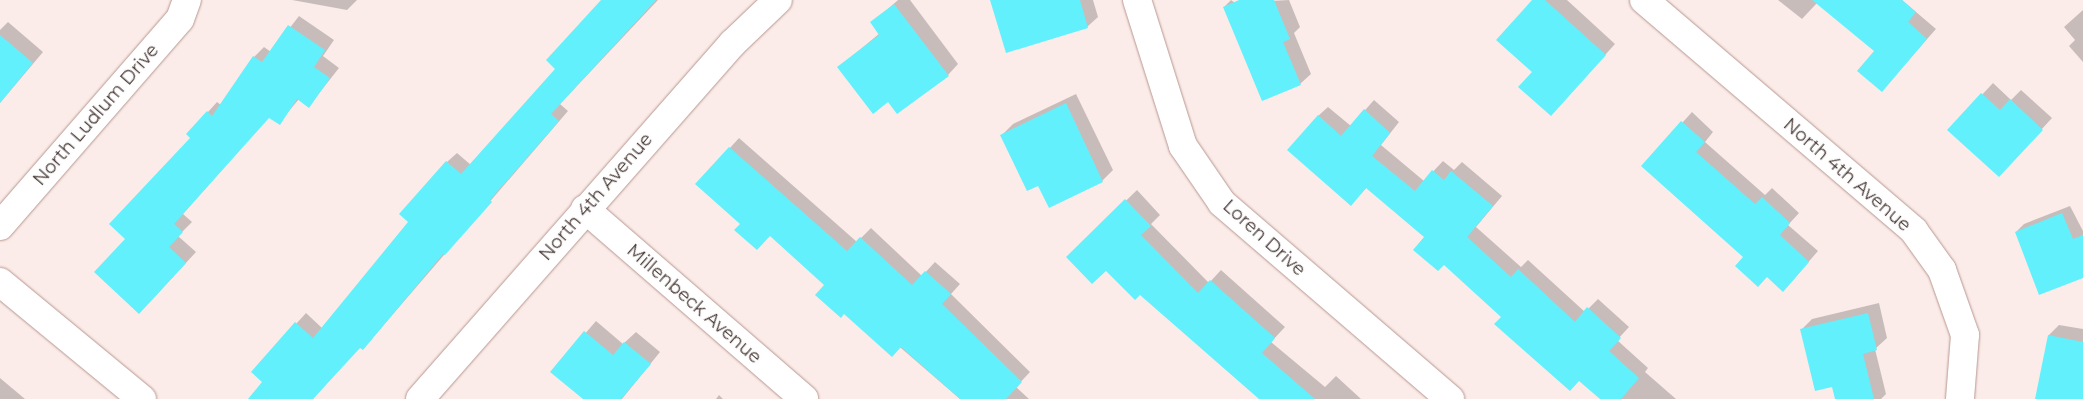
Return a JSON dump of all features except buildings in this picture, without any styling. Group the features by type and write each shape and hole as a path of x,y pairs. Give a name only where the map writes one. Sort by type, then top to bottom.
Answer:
{"street":[{"name":"North Ludlum Drive","path":"0,226 180,19 186,0"},
{"name":"North 4th Avenue","path":"420,399 585,209 733,43 778,0"},
{"name":"Loren Drive","path":"1137,0 1183,146 1222,203 1450,399"},
{"name":"North 4th Avenue","path":"1644,0 1914,231 1942,270 1965,335 1960,399"},
{"name":"Millenbeck Avenue","path":"585,209 804,399"},
{"path":"0,282 142,399"}]}
